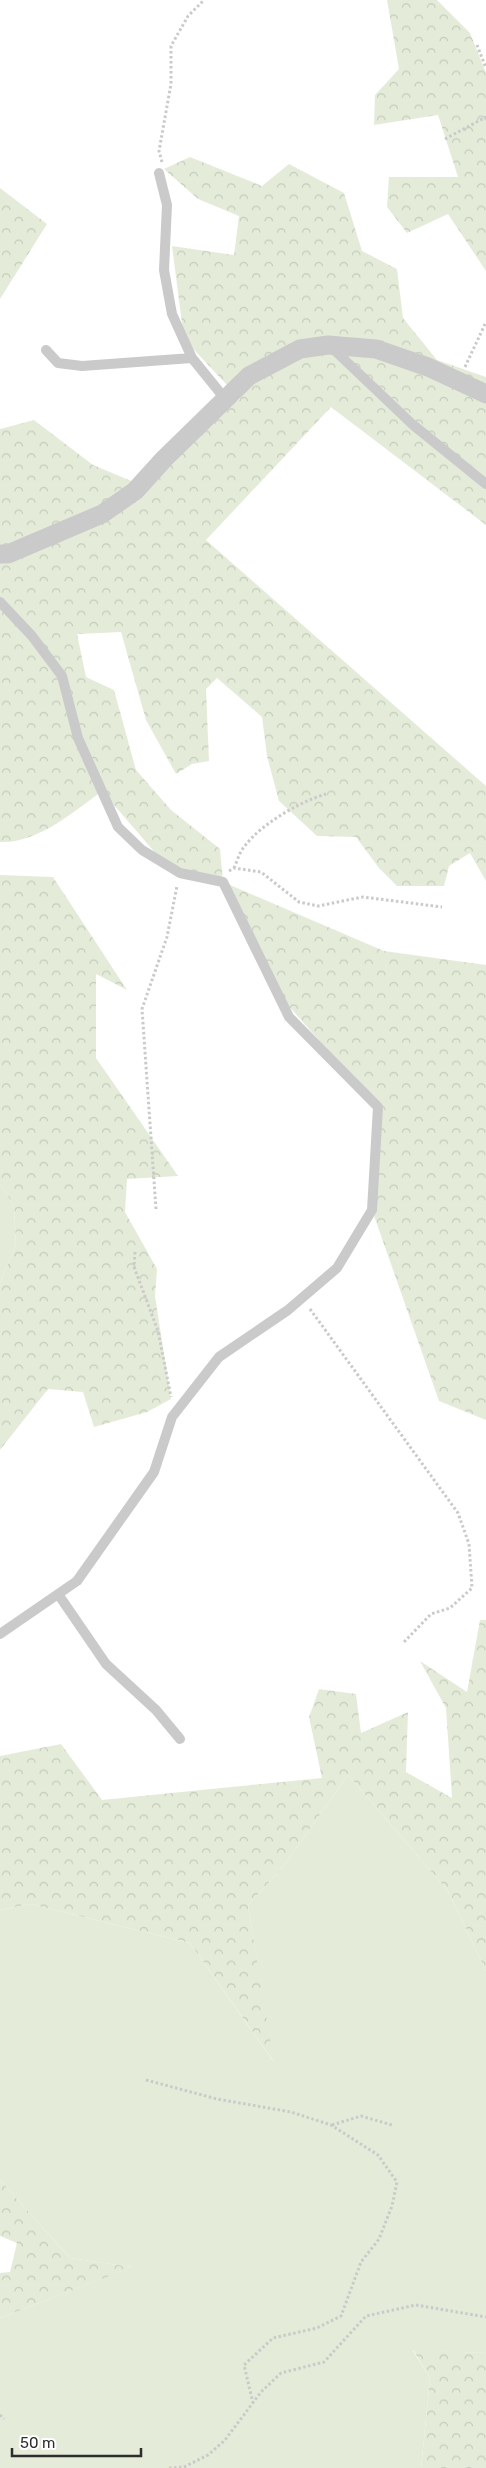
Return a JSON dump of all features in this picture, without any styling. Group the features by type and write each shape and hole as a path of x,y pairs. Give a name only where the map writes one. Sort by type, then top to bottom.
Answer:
{"street":[{"path":"0,554 8,554 102,514 135,491 164,459 249,376 300,349 328,345 376,349 428,367 486,394"}],"lane":[{"path":"159,173 167,205 164,270 172,314 192,358 226,400"},
{"path":"328,345 412,424 486,484"},
{"path":"46,350 58,364 82,366 192,358"},
{"path":"0,602 32,636 62,676 78,738 118,827 142,850 180,873 223,882 290,1017 378,1106 372,1210 337,1268 288,1310 219,1357 172,1417 154,1472 77,1581 0,1634"},
{"path":"58,1594 106,1664 156,1710 180,1739"}],"path":[{"path":"159,173 164,169 159,151 171,84 171,46 188,16 204,0"},
{"path":"477,45 486,68"},
{"path":"445,139 486,117"},
{"path":"458,382 486,322"},
{"path":"223,882 225,873 234,868 244,847 270,823 308,799 326,794"},
{"path":"234,868 261,872 299,902 318,906 363,897 442,907"},
{"path":"156,1209 142,1009 167,937 180,873"},
{"path":"135,1252 134,1267 158,1331 169,1379 172,1417"},
{"path":"302,1298 458,1513 469,1544 472,1588 450,1608 431,1614 404,1642"},
{"path":"146,2080 217,2099 291,2112 331,2125 378,2155 396,2182 392,2206 379,2239 361,2262 341,2316 317,2328 273,2338 244,2365 253,2403"},
{"path":"331,2125 361,2116 392,2125"},
{"path":"169,2468 184,2466 208,2455 225,2440 253,2403 281,2373 324,2362 366,2316 416,2305 486,2317"},
{"path":"0,2415 4,2419"}],"green space":[{"path":"387,0 437,0 470,33 486,73 486,271 448,214 407,233 387,207 389,177 458,177 438,115 374,125 375,95 399,69"},
{"path":"190,157 262,186 289,164 344,193 362,251 397,269 403,318 437,360 486,377 486,525 331,407 206,540 486,786 486,881 470,853 449,866 444,886 397,886 379,868 356,837 317,836 279,801 267,756 262,717 217,678 206,689 209,761 192,764 176,774 146,720 121,632 77,634 86,677 114,690 136,770 171,810 220,849 223,882 164,863 102,791 67,817 41,832 27,838 0,842 0,429 34,420 93,465 141,485 210,416 240,399 184,339 172,246 234,255 239,216 198,199 164,169"},
{"path":"0,188 47,224 0,299"},
{"path":"0,875 53,877 127,990 96,974 96,1058 178,1176 127,1179 125,1212 157,1269 155,1296 171,1399 147,1412 94,1427 83,1392 48,1389 0,1450 0,1283 16,1244 14,1206 0,1184"},
{"path":"223,882 384,951 486,965 486,1420 439,1401 372,1210 378,1107 279,995"},
{"path":"0,1184 14,1206 16,1244 0,1283"},
{"path":"480,1620 486,1620 486,1971 448,1891 348,1775 282,1868 248,1905 274,2062 190,1943 30,1904 0,1910 0,1756 61,1744 102,1800 322,1778 309,1717 319,1689 356,1694 361,1733 408,1712 406,1772 452,1798 446,1708 420,1661 467,1692"},
{"path":"348,1775 448,1891 486,1971 486,2353 413,2351 430,2378 421,2468 0,2468 0,2318 132,2267 70,2258 0,2180 0,1910 30,1904 190,1943 273,2061 248,1905 282,1868"},
{"path":"0,2180 70,2258 133,2267 0,2318 0,2273 10,2272 17,2243 0,2236"},
{"path":"413,2350 486,2353 486,2468 421,2468 430,2378"}]}
